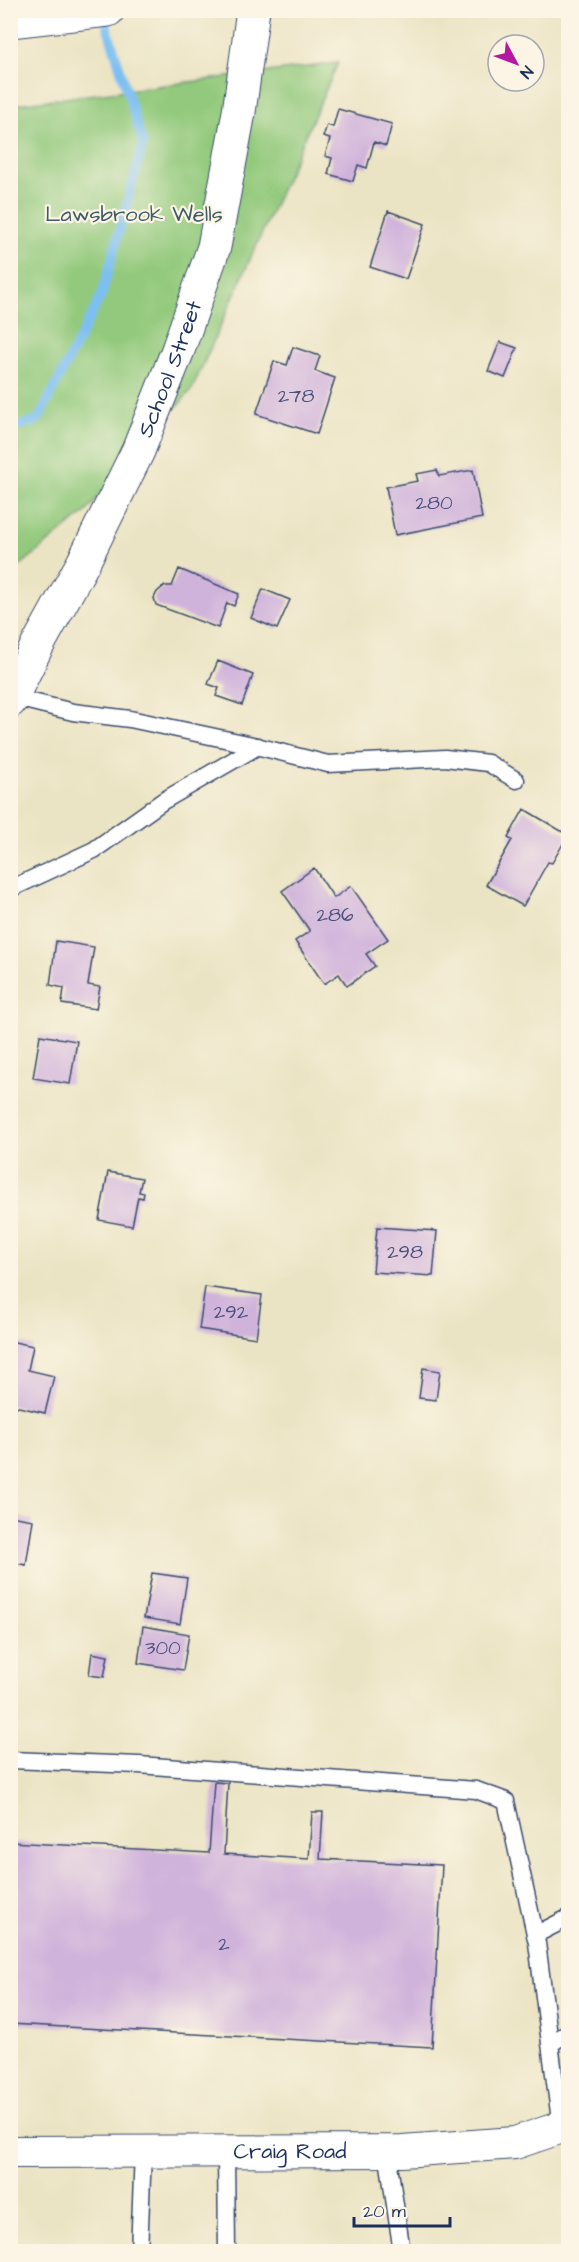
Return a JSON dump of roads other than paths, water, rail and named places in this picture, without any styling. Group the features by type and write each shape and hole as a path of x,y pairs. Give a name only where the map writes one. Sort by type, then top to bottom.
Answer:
{"street":[{"path":"10,21 108,10"},
{"name":"School Street","path":"11,699 83,563 138,452 178,350 214,247 239,112 254,10"},
{"name":"Craig Road","path":"10,2152 387,2151 515,2143 565,2126"}],"lane":[{"path":"11,699 73,712 130,719 258,746 328,764 445,758 488,763 516,780"},
{"path":"10,889 94,850 163,801 258,746"},
{"path":"10,1760 139,1765 476,1790 506,1801 535,1935 550,2044 565,2126"},
{"path":"535,1935 568,1918"},
{"path":"550,2044 568,2033"},
{"path":"387,2151 402,2252"},
{"path":"139,2252 143,2152"},
{"path":"226,2152 227,2252"}],"waterway":[{"path":"10,429 38,420 102,294 143,144 104,16"}],"park label":[{"name":"Lawsbrook Wells","path":"134,214"}]}
